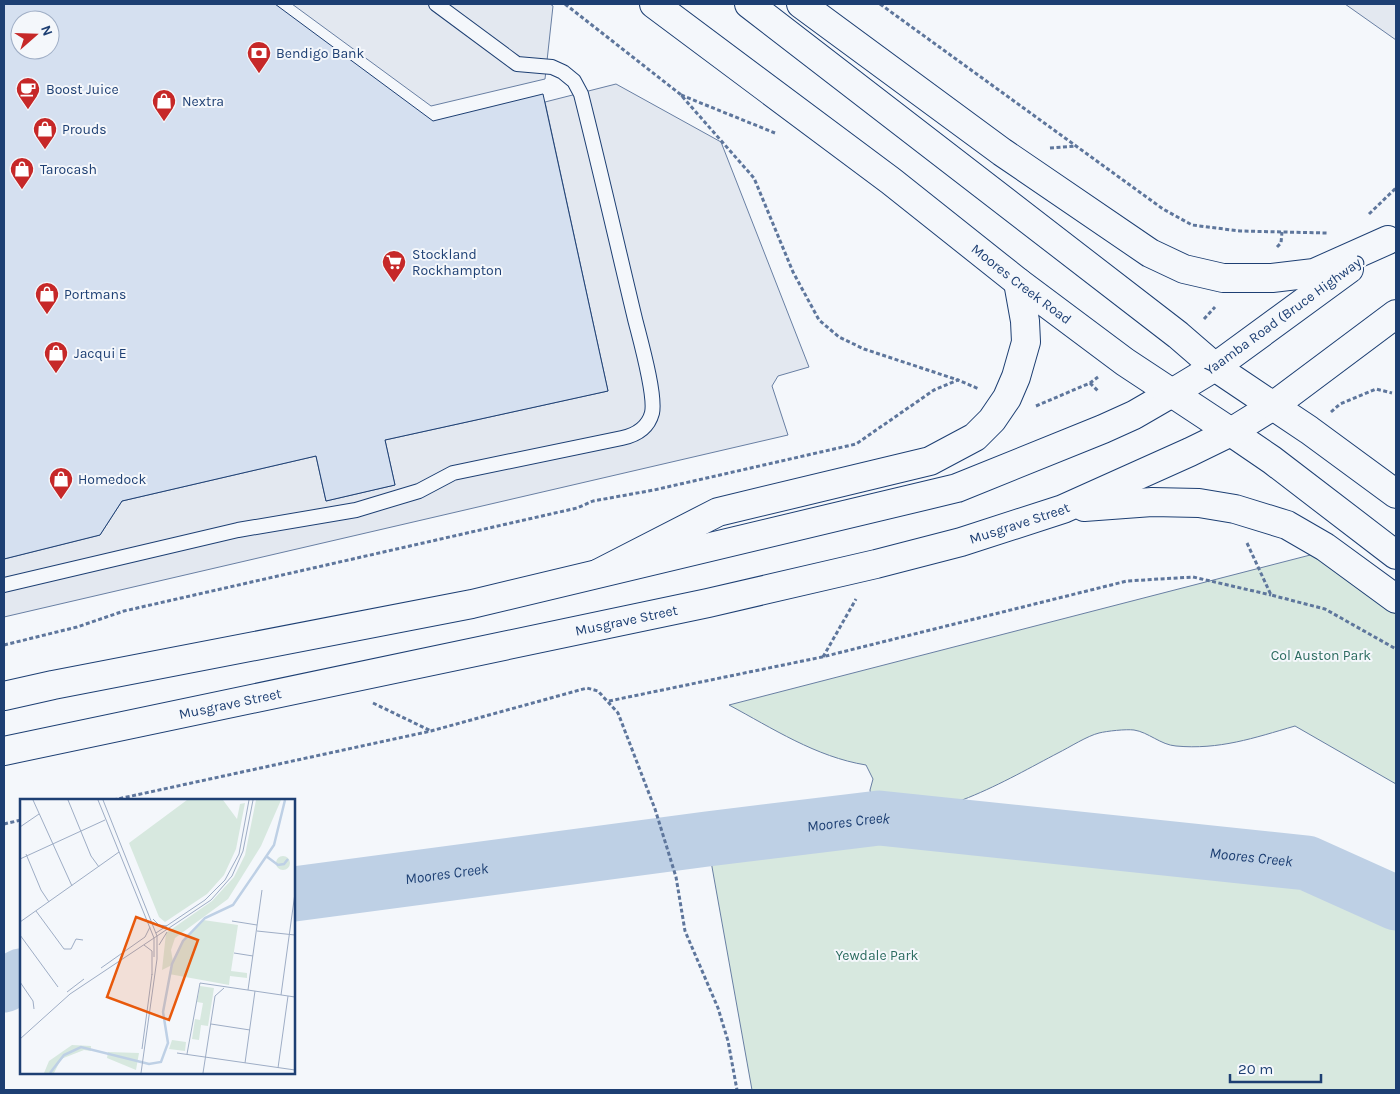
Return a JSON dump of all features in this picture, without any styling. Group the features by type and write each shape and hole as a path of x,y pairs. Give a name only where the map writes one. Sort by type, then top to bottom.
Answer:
{"main road":[{"name":"Moores Creek Road","path":"654,4 891,181 1018,282 1125,362 1272,460 1396,555"},
{"path":"748,4 1178,335 1216,367 1274,406 1396,494"},
{"path":"801,4 1002,152 1150,254 1184,269 1223,278 1272,278 1314,273 1392,237"},
{"name":"Yaamba Road (Bruce Highway)","path":"1172,393 1216,367 1392,237"},
{"path":"599,573 718,512 930,461 975,437 992,420 1007,398 1016,377 1026,342 1025,320 1018,282"},
{"path":"1231,432 1274,406 1396,314"},
{"path":"4,696 472,604 957,488 1103,429 1134,415 1172,393"},
{"name":"Musgrave Street","path":"4,751 708,603 876,564 960,542 1063,509 1231,432"},
{"path":"1063,509 1152,502 1199,503 1234,509 1287,525 1325,547 1396,599"}],"lane":[{"path":"4,585 238,530 356,510 419,491 454,473 636,435 645,427 652,413 650,386 581,94 574,81 563,72 552,67 517,64 436,4"},
{"path":"637,4 684,27"}],"path":[{"path":"565,4 680,94 754,178 793,272 819,320 840,337 864,349 958,380 979,389"},
{"path":"880,4 1163,209 1192,225 1240,231 1329,233 1336,231"},
{"path":"1365,218 1396,188"},
{"path":"1275,249 1281,243 1282,232"},
{"path":"1200,323 1220,303"},
{"path":"1029,405 1034,407 1090,383 1101,375"},
{"path":"4,645 77,627 124,611 577,508 593,501 654,490 856,444 934,390 958,380"},
{"path":"1090,383 1098,391"},
{"path":"1329,414 1340,404 1376,389 1392,393"},
{"path":"1245,538 1270,595"},
{"path":"822,657 876,564"},
{"path":"609,701 822,657 1127,581 1193,577 1326,609 1396,649"},
{"path":"331,683 432,731"},
{"path":"118,799 432,731 587,688 598,691 618,713 655,809 676,876 685,931 718,1008 728,1041 737,1090"},
{"path":"4,824 20,820"}],"green space":[{"name":"Col Auston Park","path":"1318,553 1396,612 1396,784 1295,726 1222,745 1192,747 1170,745 1139,731 1122,730 1094,734 993,787 968,798 919,812 896,815 873,812 870,790 873,779 866,765 812,749 729,705"},
{"name":"Yewdale Park","path":"879,818 1307,863 1396,903 1396,1090 752,1090 707,839"}],"shaded area":[{"path":"292,4 550,4 553,6 545,79 431,106"},
{"path":"1345,4 1396,4 1396,40"},
{"path":"616,84 721,142 809,367 778,376 772,386 788,435 4,617 4,559 100,535 122,501 316,456 326,501 395,485 385,440 608,391 545,102"}],"building":[{"name":"Stockland Rockhampton","path":"4,4 275,4 433,121 543,94 608,391 385,440 395,485 326,501 316,456 122,501 100,535 4,559"}],"waterway":[{"name":"Moores Creek","path":"295,894 879,818 1307,863 1396,903"},
{"name":"Moores Creek","path":"4,985 20,977"}],"place":[{"name":"Bendigo Bank","path":"259,74"},
{"name":"Boost Juice","path":"28,110"},
{"name":"Nextra","path":"164,122"},
{"name":"Prouds","path":"45,150"},
{"name":"Tarocash","path":"22,190"},
{"name":"Stockland Rockhampton","path":"394,283"},
{"name":"Portmans","path":"47,315"},
{"name":"Jacqui E","path":"56,374"},
{"name":"Homedock","path":"61,500"}]}
